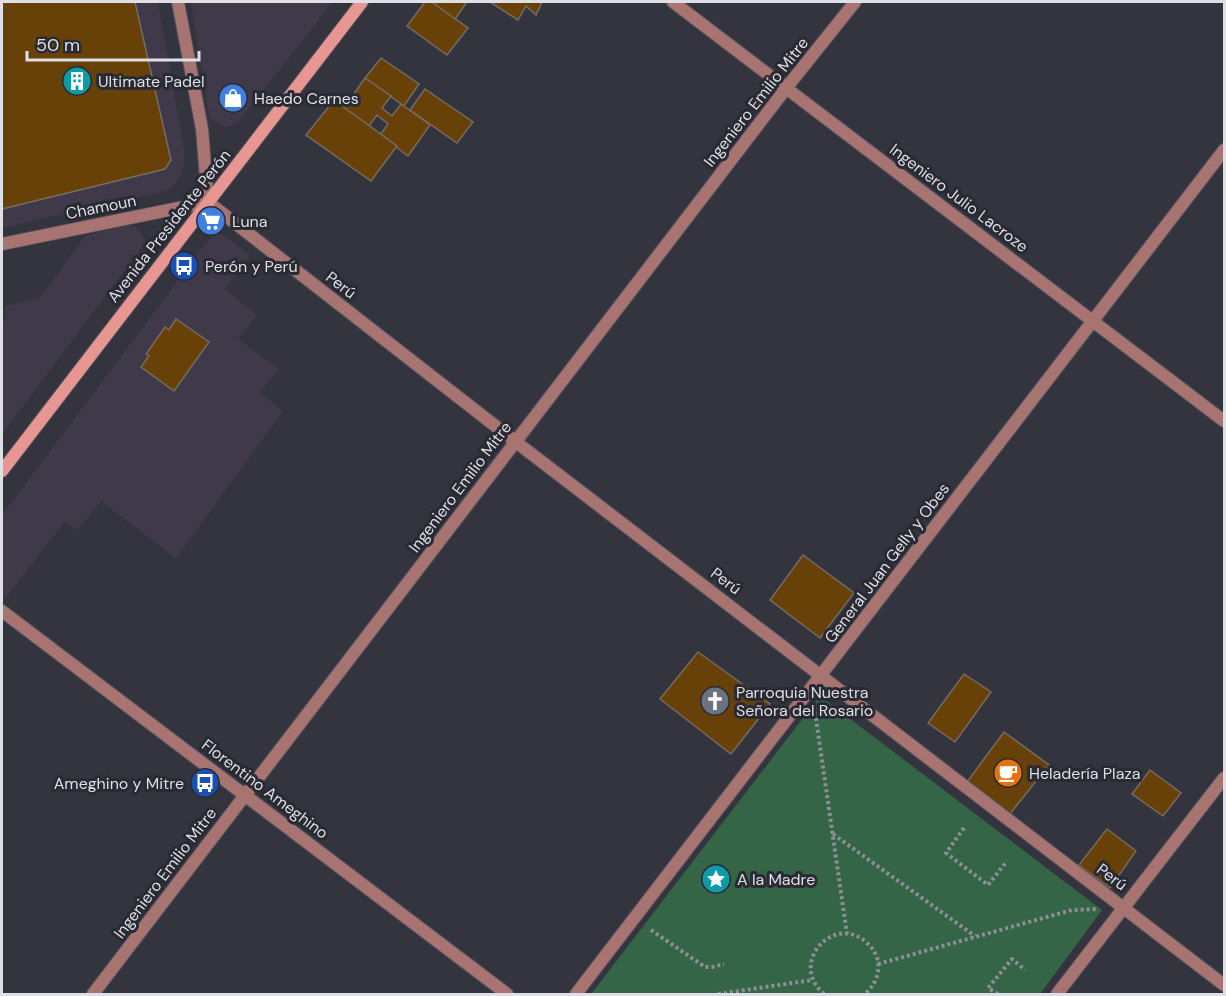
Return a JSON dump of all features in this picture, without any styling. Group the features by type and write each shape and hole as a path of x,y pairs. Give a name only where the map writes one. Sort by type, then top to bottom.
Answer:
{"main road":[{"name":"Avenida Presidente Perón","path":"2,471 362,2"}],"street":[{"path":"178,2 202,129 208,202"},
{"name":"Ingeniero Julio Lacroze","path":"673,2 788,87 1224,421"},
{"name":"Ingeniero Emilio Mitre","path":"93,994 855,2"},
{"name":"General Juan Gelly y Obes","path":"576,994 1224,150"},
{"name":"Chamoun","path":"2,244 208,202"},
{"name":"Perú","path":"208,202 516,442 1224,985"},
{"name":"Florentino Ameghino","path":"2,611 507,994"},
{"path":"1056,994 1224,778"}],"path":[{"path":"816,705 814,715 847,934"},
{"path":"964,828 946,853 988,885 1007,861"},
{"path":"832,834 976,937"},
{"path":"878,964 1072,910 1124,907"},
{"path":"651,930 705,967 712,968 724,964"},
{"path":"824,994 813,980 811,963 817,947 830,937 847,934 862,938 877,957 876,978 870,990 865,994"},
{"path":"998,994 988,988 1012,959 1025,970"},
{"path":"718,994 813,980"},
{"path":"870,990 877,994"}],"shaded area":[{"name":"Ultimate Padel","path":"2,2 158,2 185,155 182,172 175,184 166,191 2,228"},
{"path":"191,2 333,2 239,121 225,127 211,119 209,114"},
{"path":"125,225 138,229 143,236 142,247 2,434 2,322 7,319 4,306 40,298 85,236"},
{"path":"217,234 225,236 250,255 225,289 257,315 238,339 279,369 260,392 283,411 176,558 101,501 78,530 65,521 5,599 2,596 2,515 209,239"}],"green space":[{"path":"820,696 1102,910 1040,994 591,994"}],"building":[{"name":"Ultimate Padel","path":"2,2 135,2 171,160 165,169 2,209"},
{"path":"425,2 432,2 468,28 447,55 407,26"},
{"path":"432,2 467,2 455,19"},
{"path":"490,2 542,2 536,15 526,6 518,20"},
{"path":"381,58 419,84 404,106 365,78"},
{"path":"365,78 391,96 382,108 392,116 401,104 430,125 408,156 380,135 388,124 377,115 369,126 344,108"},
{"path":"425,89 473,122 457,143 410,110"},
{"path":"334,100 397,146 371,181 306,135"},
{"path":"176,319 209,342 174,391 141,367 149,356 146,354 165,327 169,330"},
{"path":"803,555 854,593 820,638 770,600"},
{"name":"Parroquia Nuestra Señora del Rosario","path":"698,652 770,704 731,754 660,699"},
{"path":"964,674 991,692 955,742 928,723"},
{"name":"Heladería Plaza","path":"1004,732 1049,765 1009,815 967,782"},
{"path":"1150,770 1181,793 1163,816 1132,794"},
{"path":"1107,829 1136,851 1110,888 1079,865"}],"place":[{"name":"Ultimate Padel","path":"77,81"},
{"name":"Haedo Carnes","path":"233,98"},
{"name":"Luna","path":"211,221"},
{"name":"Perón y Perú","path":"184,266"},
{"name":"Parroquia Nuestra Señora del Rosario","path":"715,701"},
{"name":"Heladería Plaza","path":"1008,773"},
{"name":"Ameghino y Mitre","path":"205,783"},
{"name":"A la Madre","path":"716,879"}]}
